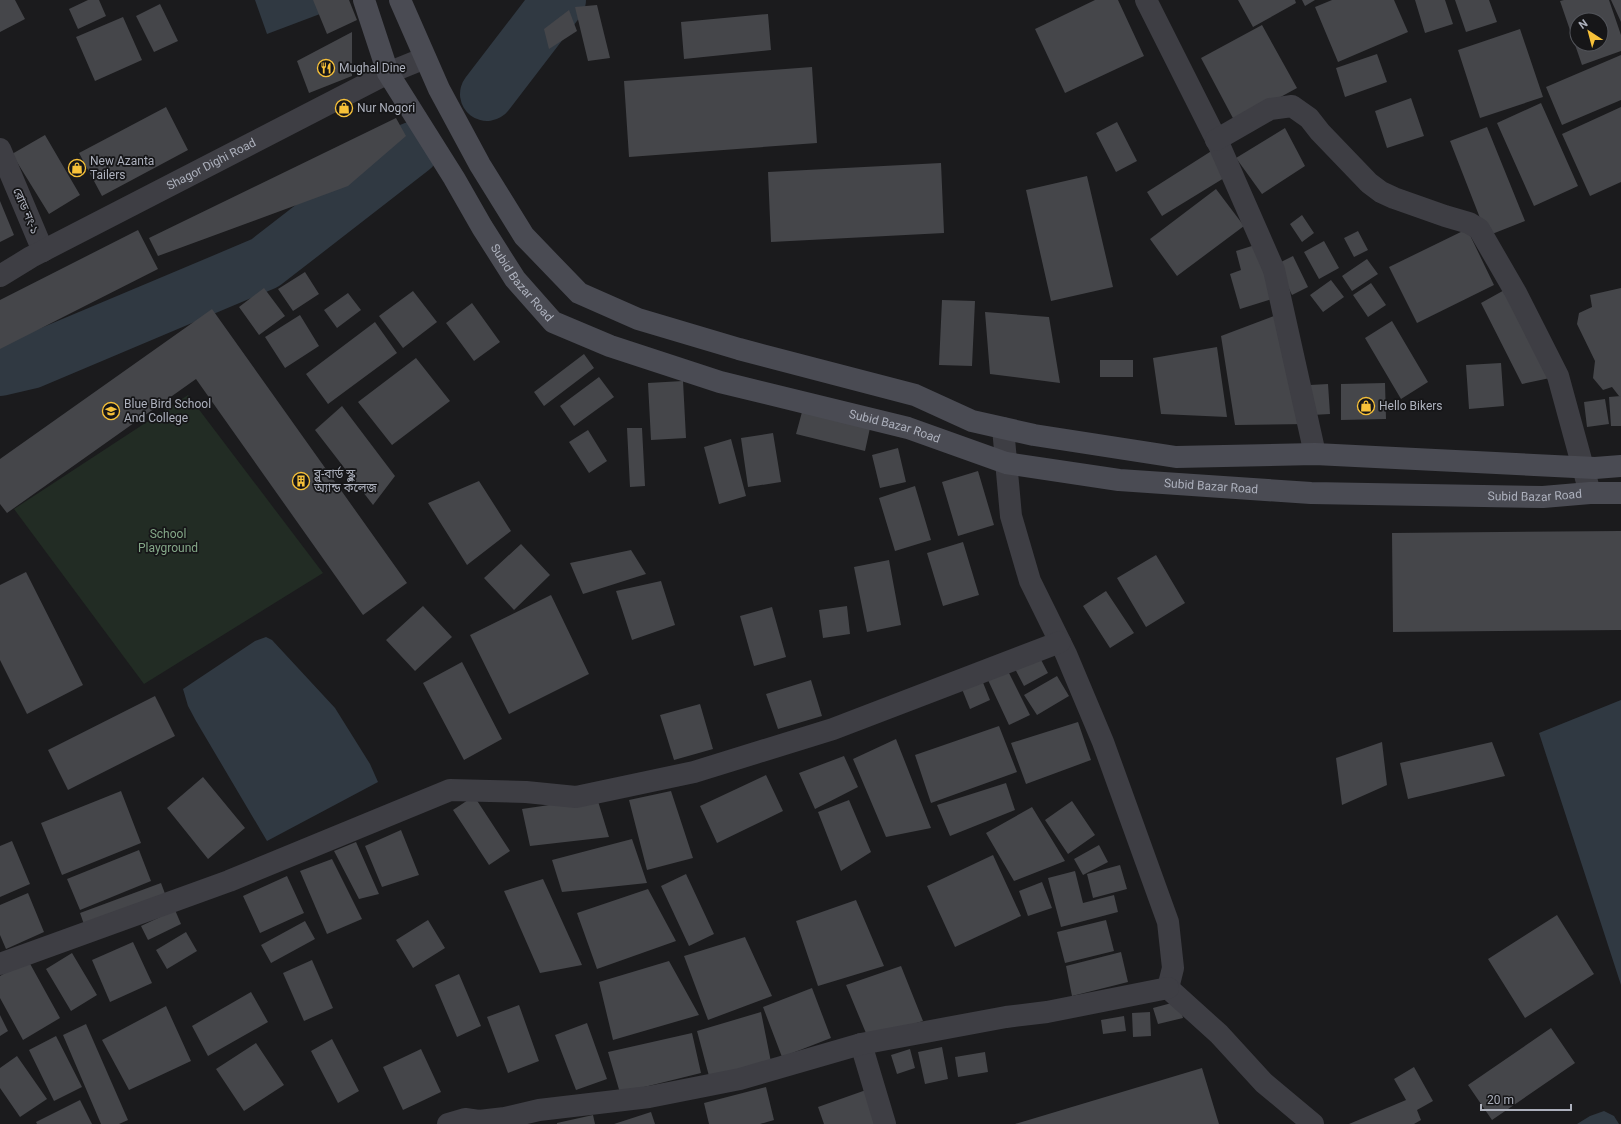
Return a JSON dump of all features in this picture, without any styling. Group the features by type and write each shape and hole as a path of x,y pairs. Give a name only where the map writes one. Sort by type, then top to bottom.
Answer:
{"main road":[{"name":"Subid Bazar Road","path":"364,0 388,73 515,279 553,322 610,346 720,382 908,428 1006,463 1119,480 1311,493 1543,497 1590,493 1621,493"},
{"path":"400,0 439,88 480,165 524,236 579,293 638,319 738,348 915,395 972,421 1034,435 1176,457 1315,454 1583,468 1621,466"}],"street":[{"path":"1146,0 1216,140 1274,270 1315,454"},
{"name":"Shagor Dighi Road","path":"0,276 43,251 388,73 425,58"},
{"path":"1216,140 1270,109 1292,106 1309,118 1320,132 1369,183 1381,192 1445,216 1469,222 1479,229 1516,293 1558,376 1590,493"},
{"name":"রোড নং-১","path":"0,149 43,251"},
{"path":"1003,428 1012,516 1030,582 1060,642 1103,742 1168,922 1174,968 1168,988"},
{"path":"0,964 229,881 450,790 526,792 576,797 694,772 833,730 1060,642"},
{"path":"448,1124 466,1119 479,1123 539,1110 649,1096 740,1079 862,1044 1006,1017 1047,1012 1168,988"},
{"path":"1168,988 1219,1034 1264,1083 1313,1124"},
{"path":"862,1044 885,1124"}],"green space":[{"name":"School Playground","path":"188,395 323,573 144,684 14,509"}],"shaded area":[{"path":"255,0 314,0 320,14 267,34"},
{"path":"266,637 272,640 335,708 370,764 378,782 267,841 196,721 188,706 183,689 255,641"},
{"path":"1621,700 1621,985 1539,733"},
{"path":"1604,1111 1614,1116 1619,1124 1577,1124 1590,1116"}],"building":[{"path":"0,0 15,0 25,19 0,32"},
{"path":"88,0 99,0 106,16 78,29 69,9"},
{"path":"313,0 349,0 357,20 327,34"},
{"path":"1095,0 1118,0 1144,56 1065,93 1035,29"},
{"path":"1238,0 1295,0 1296,3 1253,27"},
{"path":"1302,0 1315,0 1305,6"},
{"path":"1332,0 1394,0 1408,32 1338,62 1315,7"},
{"path":"1415,0 1445,0 1453,24 1425,33"},
{"path":"1455,0 1489,0 1497,22 1466,32"},
{"path":"1609,0 1621,35 1621,51 1582,65 1578,52 1609,52 1609,12 1569,12 1569,27 1560,1"},
{"path":"1611,0 1621,0 1621,22"},
{"path":"160,4 178,41 154,52 136,16"},
{"path":"597,5 610,58 588,61 575,7"},
{"path":"569,10 577,31 549,49 544,29"},
{"path":"768,14 771,50 684,59 681,22"},
{"path":"123,17 142,60 95,81 76,37"},
{"path":"1262,25 1297,88 1235,122 1201,58"},
{"path":"1520,29 1543,97 1480,118 1458,50"},
{"name":"Mughal Dine","path":"352,32 352,76 309,93 297,61"},
{"path":"1377,54 1387,82 1345,97 1336,68"},
{"path":"1621,55 1621,100 1562,125 1546,87"},
{"path":"812,67 817,143 629,157 624,81"},
{"path":"1411,98 1424,136 1387,148 1375,111"},
{"path":"1541,103 1578,186 1534,206 1497,123"},
{"path":"166,107 188,150 102,196 79,153"},
{"path":"1621,107 1621,182 1590,196 1562,134"},
{"path":"396,118 406,136 348,186 158,256 149,238"},
{"path":"1117,122 1137,161 1116,172 1096,133"},
{"path":"1487,127 1525,221 1487,236 1450,141"},
{"path":"1285,128 1305,166 1262,194 1236,158"},
{"path":"45,135 80,195 49,214 12,154"},
{"path":"1213,150 1229,175 1162,216 1147,192"},
{"path":"941,163 944,233 771,242 768,172"},
{"path":"1087,176 1113,287 1051,301 1026,190"},
{"path":"1216,189 1244,226 1177,276 1150,239"},
{"path":"0,201 14,235 0,242"},
{"path":"1302,215 1314,233 1302,242 1290,224"},
{"path":"1467,229 1494,285 1417,323 1389,267"},
{"path":"138,230 158,269 0,349 0,300"},
{"path":"1358,231 1368,250 1354,257 1344,238"},
{"path":"1324,241 1339,268 1319,279 1304,252"},
{"path":"1255,245 1272,299 1240,309 1230,274 1241,270 1236,251"},
{"path":"1293,256 1308,287 1292,295 1277,264"},
{"path":"1367,259 1378,274 1352,291 1342,276"},
{"path":"305,272 319,294 293,311 278,289"},
{"path":"1331,280 1344,297 1323,312 1310,295"},
{"path":"1371,283 1386,305 1368,317 1353,295"},
{"path":"264,288 285,316 259,335 239,307"},
{"path":"1508,288 1550,378 1522,384 1481,303"},
{"path":"1621,288 1621,396 1619,396 1612,387 1603,390 1593,378 1595,361 1577,324 1579,313 1592,307 1590,295"},
{"path":"413,291 437,322 403,348 379,316"},
{"path":"348,293 361,310 337,328 324,310"},
{"path":"942,300 975,301 972,366 939,365"},
{"path":"472,303 500,342 474,361 446,323"},
{"name":"ব্লু-বার্ড স্কুল অ্যান্ড কলেজ","path":"212,309 407,583 363,615 196,379 7,513 0,504 0,459"},
{"path":"985,312 1049,317 1060,383 990,374"},
{"path":"1279,314 1308,424 1235,425 1221,336"},
{"path":"300,315 319,346 285,368 265,337"},
{"path":"1392,321 1428,382 1401,399 1365,338"},
{"path":"375,322 397,353 328,404 306,374"},
{"path":"1217,347 1227,417 1161,414 1153,358"},
{"path":"584,354 594,368 544,406 534,392"},
{"path":"416,358 450,401 392,445 358,402"},
{"path":"1100,360 1133,360 1133,377 1100,377"},
{"path":"1501,363 1504,406 1469,409 1466,365"},
{"path":"599,377 614,397 574,426 560,406"},
{"path":"683,381 686,438 651,440 648,383"},
{"path":"1385,383 1386,419 1341,420 1341,384"},
{"path":"1328,384 1330,414 1312,415 1310,385"},
{"path":"1621,396 1621,426 1611,426 1609,397"},
{"path":"1605,399 1609,424 1587,427 1584,402"},
{"path":"342,406 395,476 373,505 315,430"},
{"path":"802,412 870,428 865,451 796,434"},
{"path":"627,428 642,428 645,486 630,487"},
{"path":"588,430 607,461 589,473 569,442"},
{"path":"773,433 781,482 748,487 741,438"},
{"path":"731,439 746,496 719,504 704,447"},
{"path":"898,448 906,482 880,488 872,455"},
{"path":"978,471 994,525 958,536 942,482"},
{"path":"479,481 511,531 467,565 428,503"},
{"path":"915,486 931,540 895,551 879,498"},
{"path":"1621,531 1621,630 1393,632 1392,533"},
{"path":"963,542 979,595 943,606 927,553"},
{"path":"521,544 550,575 514,610 484,578"},
{"path":"631,550 646,574 583,594 570,563"},
{"path":"1156,555 1185,603 1146,627 1117,578"},
{"path":"889,560 901,625 867,632 854,567"},
{"path":"26,572 83,685 27,714 0,660 0,585"},
{"path":"661,581 675,625 632,640 616,591"},
{"path":"1106,591 1134,633 1110,648 1083,606"},
{"path":"551,595 589,674 509,714 470,635"},
{"path":"423,606 452,637 415,671 386,640"},
{"path":"847,606 850,634 823,638 819,610"},
{"path":"772,607 786,657 754,666 740,616"},
{"path":"1038,654 1048,673 1024,686 1014,667"},
{"path":"462,662 502,739 464,760 423,683"},
{"path":"1008,671 1030,715 1009,725 988,680"},
{"path":"1057,676 1069,696 1037,715 1024,695"},
{"path":"811,680 822,716 778,729 766,694"},
{"path":"982,680 990,700 970,709 962,689"},
{"path":"155,696 175,736 68,790 48,750"},
{"path":"700,704 713,749 674,760 660,715"},
{"path":"1078,722 1091,760 1026,784 1011,743"},
{"path":"999,726 1017,772 931,803 915,755"},
{"path":"896,739 931,828 886,837 853,759"},
{"path":"1382,742 1387,785 1342,805 1336,758"},
{"path":"1492,742 1505,776 1408,799 1400,763"},
{"path":"844,756 858,787 815,809 799,773"},
{"path":"766,775 783,811 717,843 700,806"},
{"path":"203,777 245,828 208,859 167,808"},
{"path":"1006,783 1015,810 950,836 937,805"},
{"path":"121,791 141,843 62,875 41,823"},
{"path":"671,791 693,858 647,870 629,800"},
{"path":"474,796 510,851 489,865 453,810"},
{"path":"597,798 609,837 530,846 522,809"},
{"path":"849,800 871,852 841,871 818,812"},
{"path":"1072,801 1095,835 1068,854 1045,820"},
{"path":"1032,807 1065,861 1014,881 986,833"},
{"path":"401,830 419,875 382,887 365,846"},
{"path":"632,839 647,883 562,892 552,860"},
{"path":"12,841 30,884 0,897 0,846"},
{"path":"356,842 379,894 359,899 334,851"},
{"path":"1099,845 1108,862 1083,875 1074,859"},
{"path":"139,850 151,881 80,910 67,879"},
{"path":"993,855 1021,916 955,947 927,886"},
{"path":"332,859 362,919 327,934 300,871"},
{"path":"1120,865 1127,889 1093,898 1087,874"},
{"path":"1075,871 1083,903 1114,895 1118,912 1061,927 1048,878"},
{"path":"686,874 714,934 689,946 661,886"},
{"path":"287,876 304,913 260,933 243,896"},
{"path":"543,879 582,965 540,973 504,891"},
{"path":"1042,882 1052,908 1028,916 1019,891"},
{"path":"161,883 167,899 86,930 80,913"},
{"path":"648,889 676,941 597,969 577,913"},
{"path":"28,893 44,932 6,949 0,935 0,905"},
{"path":"856,900 884,966 818,986 796,921"},
{"path":"175,910 181,924 148,940 141,926"},
{"path":"1557,915 1594,974 1525,1018 1488,959"},
{"path":"428,920 445,948 413,968 396,940"},
{"path":"1106,920 1114,951 1065,963 1057,932"},
{"path":"305,921 315,939 271,963 261,945"},
{"path":"186,932 197,951 167,969 156,950"},
{"path":"745,937 772,996 708,1020 684,956"},
{"path":"133,942 152,983 110,1002 92,960"},
{"path":"1121,952 1128,982 1072,996 1066,966"},
{"path":"72,953 97,995 71,1011 46,969"},
{"path":"28,960 60,1018 23,1040 0,998 0,976"},
{"path":"312,960 333,1008 304,1021 283,973"},
{"path":"669,961 699,1015 613,1040 599,982"},
{"path":"901,966 923,1021 868,1038 846,985"},
{"path":"459,974 481,1026 457,1037 435,985"},
{"path":"812,988 831,1038 782,1057 763,1007"},
{"path":"251,992 268,1022 208,1056 192,1026"},
{"path":"1179,1001 1183,1018 1158,1024 1153,1008"},
{"path":"519,1005 539,1061 508,1073 487,1017"},
{"path":"166,1006 191,1061 129,1090 102,1040"},
{"path":"761,1012 772,1067 709,1076 697,1031"},
{"path":"1150,1012 1151,1036 1133,1037 1132,1013"},
{"path":"0,1015 8,1031 0,1036"},
{"path":"1124,1016 1126,1031 1103,1034 1101,1020"},
{"path":"587,1023 607,1079 576,1090 555,1035"},
{"path":"86,1024 128,1120 119,1124 101,1124 63,1035"},
{"path":"1551,1028 1575,1063 1492,1120 1468,1085"},
{"path":"692,1033 701,1073 620,1093 608,1052"},
{"path":"56,1036 82,1087 54,1101 29,1050"},
{"path":"332,1039 359,1091 338,1103 311,1051"},
{"path":"256,1043 284,1085 244,1111 216,1069"},
{"path":"942,1047 948,1079 925,1084 918,1052"},
{"path":"421,1049 441,1092 403,1110 383,1067"},
{"path":"910,1049 915,1068 897,1074 891,1055"},
{"path":"985,1052 988,1072 958,1077 955,1057"},
{"path":"17,1056 47,1099 20,1117 0,1088 0,1068"},
{"path":"1414,1067 1433,1101 1417,1110 1421,1120 1414,1124 1349,1124 1406,1100 1394,1079"},
{"path":"1202,1068 1219,1124 1015,1124"},
{"path":"766,1087 774,1120 760,1124 709,1124 704,1103"},
{"path":"866,1090 876,1124 824,1124 818,1107"},
{"path":"80,1100 92,1124 37,1124 36,1122"},
{"path":"651,1112 655,1124 614,1124"},
{"path":"593,1115 595,1124 557,1124 557,1123"}],"waterway":[{"path":"487,94 559,0"},
{"path":"0,369 30,362 265,263 412,149"}],"place":[{"name":"Mughal Dine","path":"326,68"},
{"name":"Nur Nogori","path":"344,108"},
{"name":"New Azanta Tailers","path":"77,168"},
{"name":"Hello Bikers","path":"1366,406"},
{"name":"Blue Bird School And College","path":"111,411"},
{"name":"ব্লু-বার্ড স্কুল অ্যান্ড কলেজ","path":"301,481"}]}
